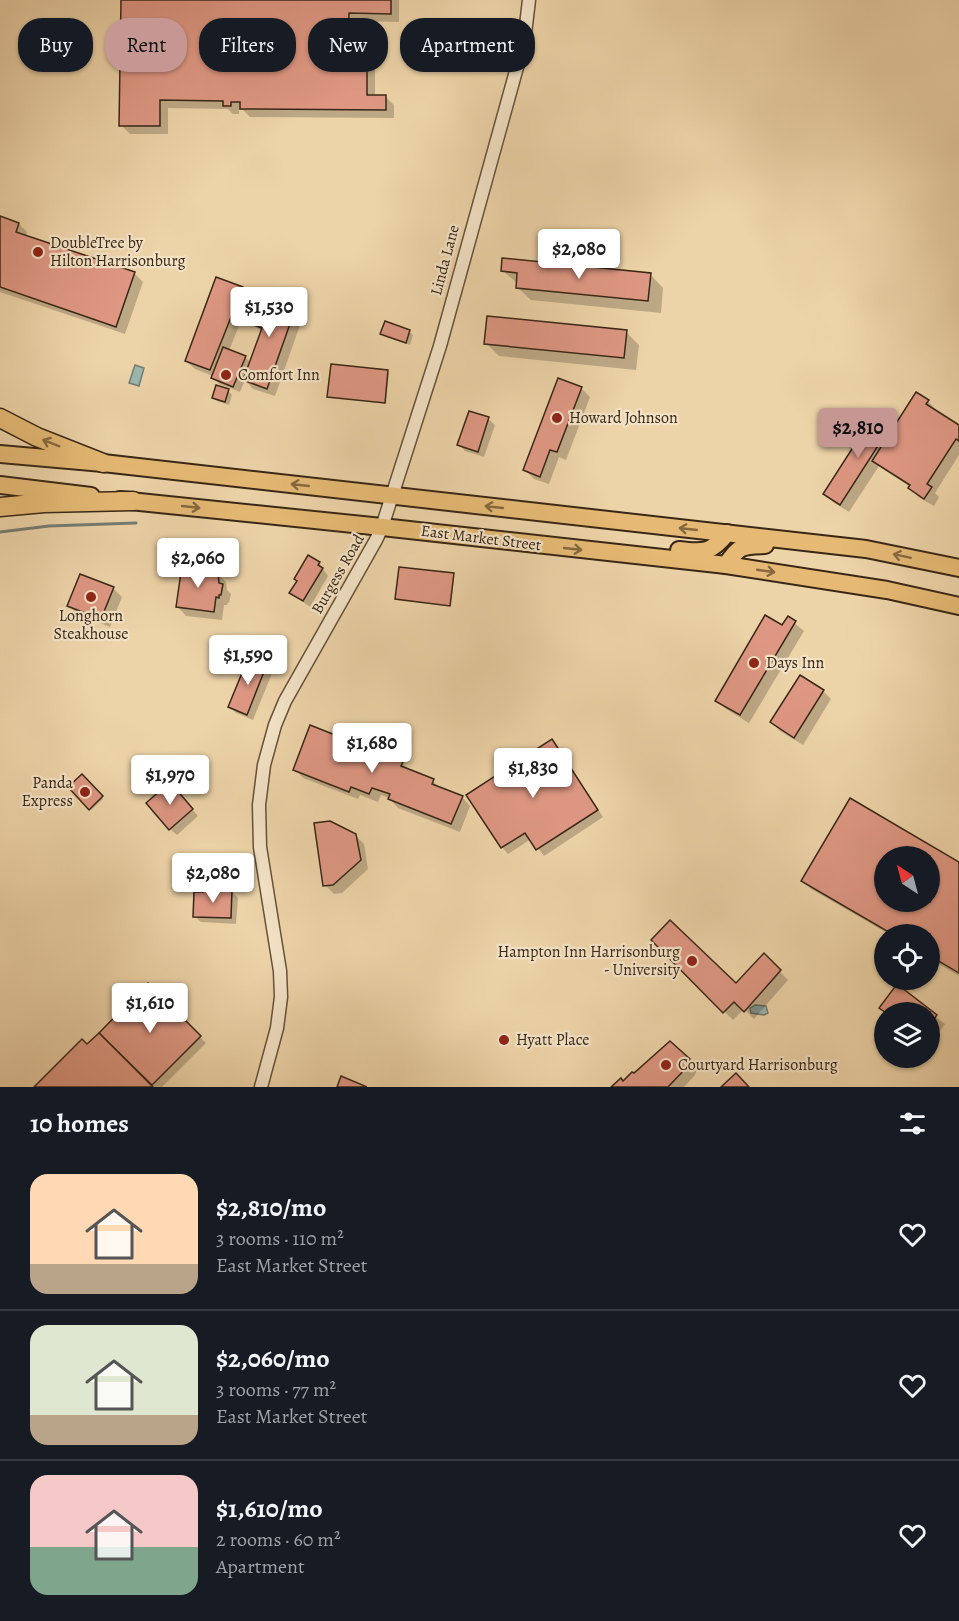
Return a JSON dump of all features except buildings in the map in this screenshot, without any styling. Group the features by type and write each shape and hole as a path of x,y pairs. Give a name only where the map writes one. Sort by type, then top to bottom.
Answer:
{"highway":[{"path":"0,418 43,440 103,463"},
{"name":"East Market Street","path":"0,454 103,463 808,542 866,549 959,568"},
{"name":"East Market Street","path":"0,485 726,565 887,590 959,606"},
{"path":"0,507 51,502 133,501"},
{"path":"651,557 668,549 711,550 727,533"},
{"path":"726,565 736,549 745,546 808,542"}],"street":[{"name":"Linda Lane","path":"382,526 440,346 524,42 529,0"},
{"name":"Burgess Road","path":"261,1087 277,1028 281,997 280,971 260,847 259,804 264,765 274,725 285,701 382,526"}],"water":[{"path":"135,365 144,368 139,386 129,383"},
{"path":"755,1005 766,1006 768,1013 764,1015 751,1013 750,1008"}],"waterway":[{"path":"0,532 49,526 136,523"}],"place":[{"name":"DoubleTree by Hilton Harrisonburg","path":"38,252"},
{"name":"Comfort Inn","path":"226,375"},
{"name":"Howard Johnson","path":"557,418"},
{"name":"Longhorn Steakhouse","path":"91,597"},
{"name":"Days Inn","path":"754,663"},
{"name":"Panda Express","path":"85,792"},
{"name":"Hampton Inn Harrisonburg - University","path":"692,961"},
{"name":"Hyatt Place","path":"504,1040"},
{"name":"Courtyard Harrisonburg","path":"666,1065"}]}
